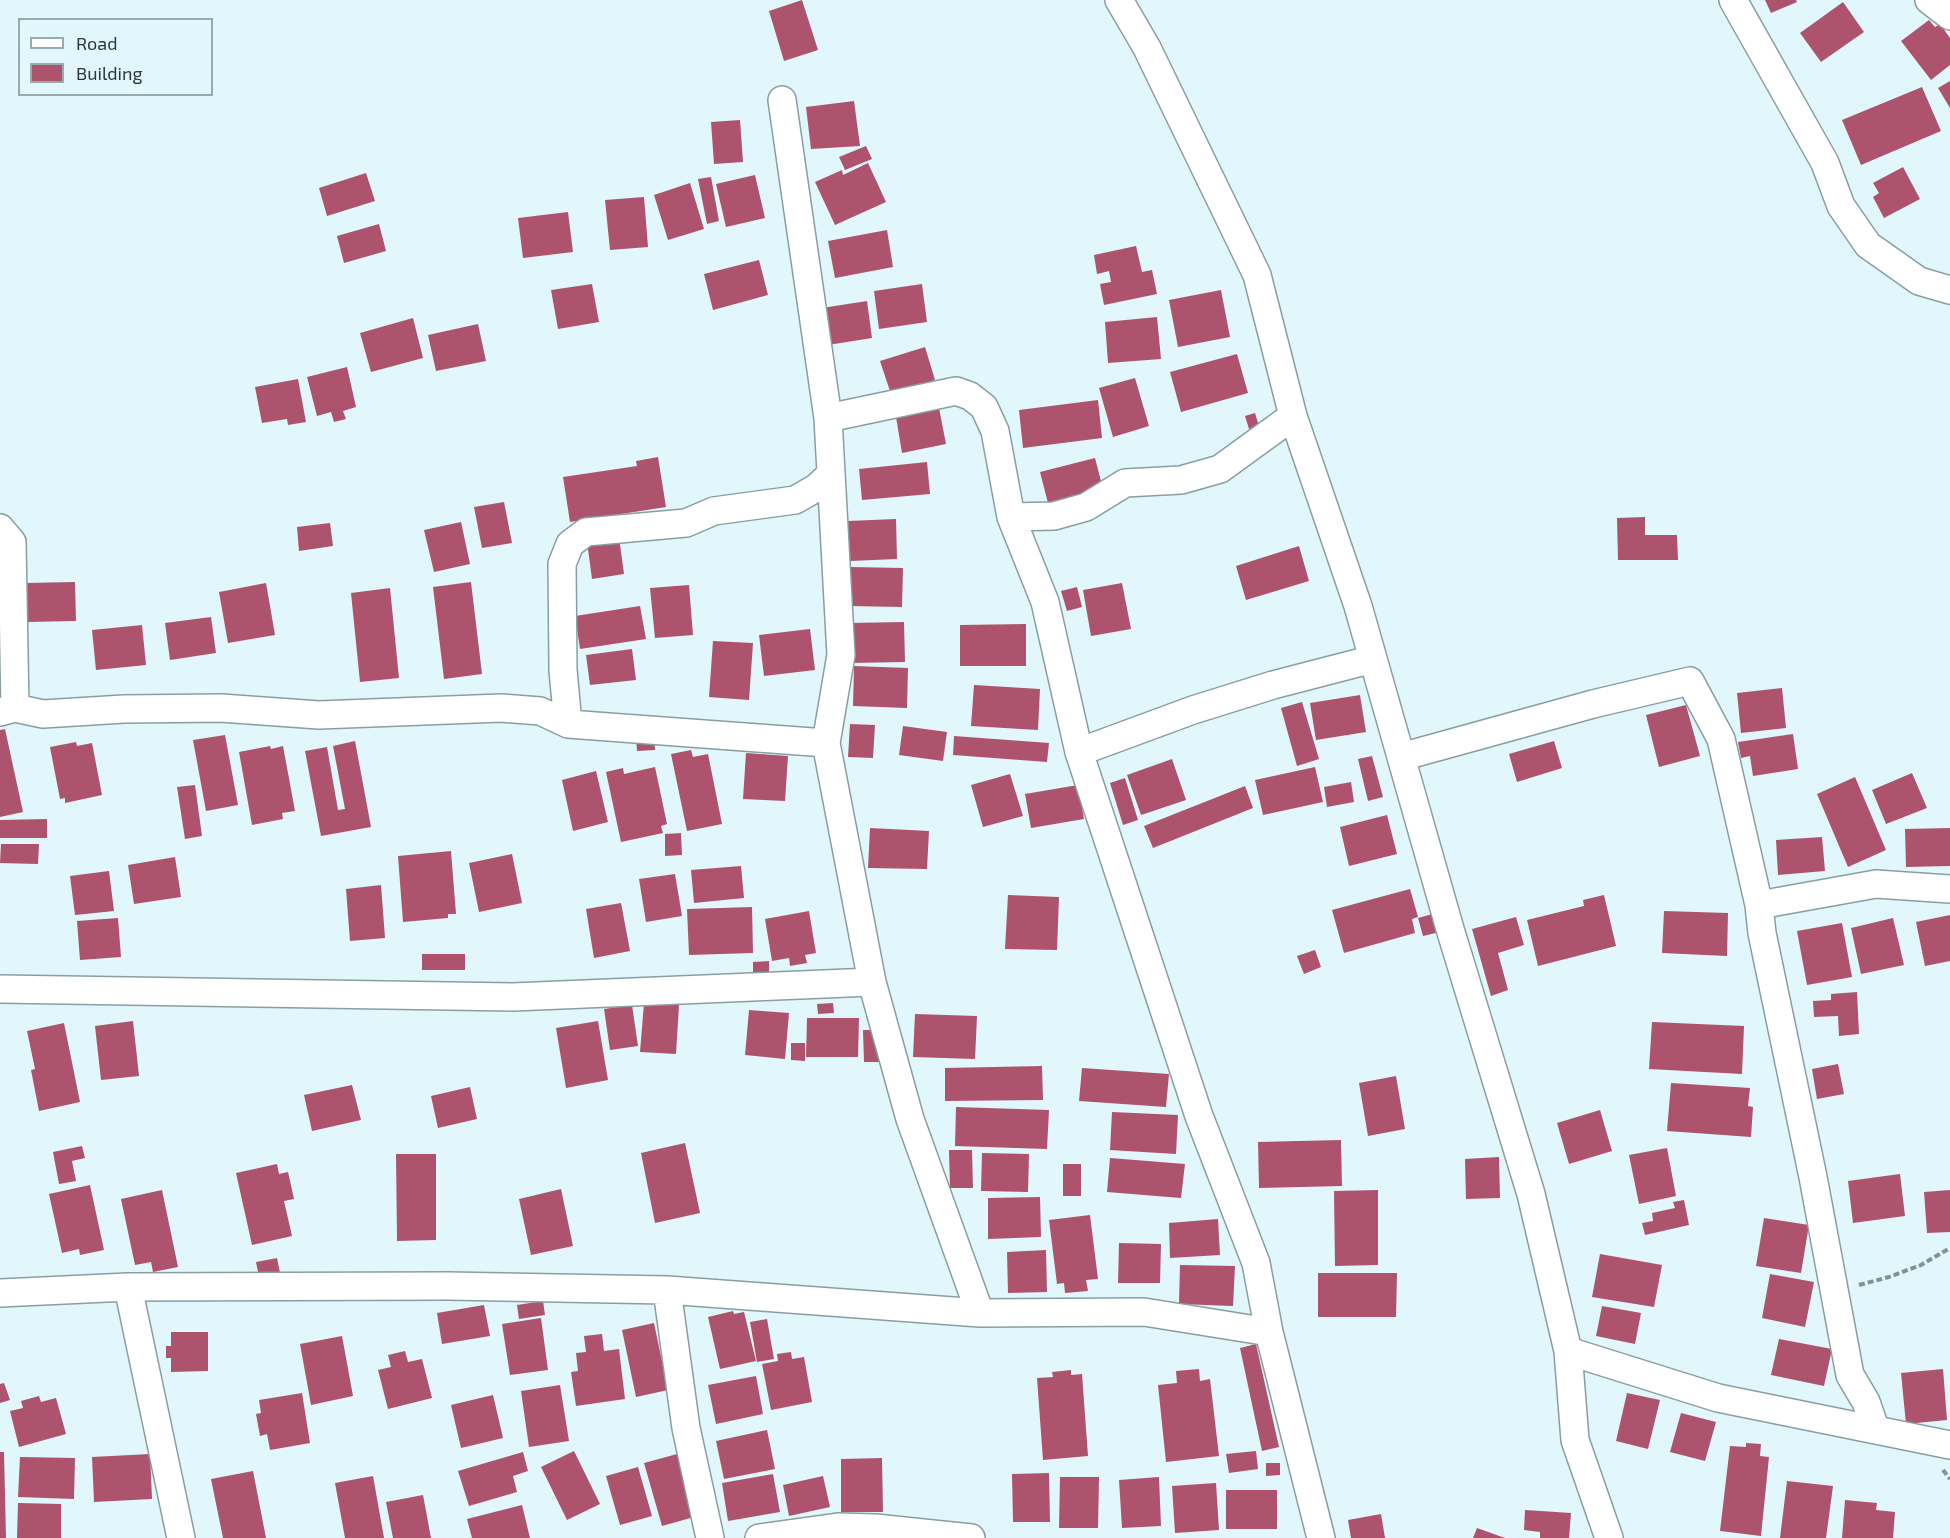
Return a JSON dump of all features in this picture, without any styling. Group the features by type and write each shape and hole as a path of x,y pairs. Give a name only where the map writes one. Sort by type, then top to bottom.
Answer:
{"street":[{"path":"1119,0 1147,48 1257,275 1293,416 1358,606 1531,1194 1568,1351 1575,1440 1609,1538"},
{"path":"1733,0 1825,163 1841,206 1868,245 1919,281 1950,290"},
{"path":"1929,0 1950,16"},
{"path":"782,100 828,418 841,655 826,742 872,982 910,1119 980,1313"},
{"path":"828,418 956,391 970,396 984,407 995,431 1011,517 1046,602 1079,752 1196,1106 1256,1263 1269,1332 1321,1538"},
{"path":"1011,517 1054,516 1086,507 1125,483 1181,480 1220,470 1293,416"},
{"path":"568,724 563,670 562,564 570,544 586,532 686,523 714,511 795,500 816,488 831,474"},
{"path":"0,528 12,542 8,710 43,714 124,709 220,708 319,715 501,708 540,711 568,724 826,742"},
{"path":"1079,752 1227,699 1373,659"},
{"path":"1401,757 1593,704 1690,681 1721,740 1759,905 1762,933 1850,1375 1866,1402 1875,1428"},
{"path":"1759,905 1876,884 1950,889"},
{"path":"0,989 513,997 872,982"},
{"path":"0,1293 128,1287 448,1286 667,1290 980,1313 1144,1312 1269,1332"},
{"path":"128,1287 181,1538"},
{"path":"667,1290 686,1428 710,1538"},
{"path":"1568,1351 1719,1398 1950,1445"},
{"path":"759,1538 838,1527 878,1533 971,1538"}],"path":[{"path":"1834,1288 1889,1277 1921,1265 1950,1248"}],"building":[{"path":"802,0 818,50 784,61 769,11"},
{"path":"1765,0 1796,0 1797,2 1771,13"},
{"path":"1843,2 1864,32 1821,62 1800,33"},
{"path":"1929,20 1935,27 1940,24 1950,38 1950,65 1931,80 1901,41"},
{"path":"1950,81 1950,108 1938,88"},
{"path":"1922,87 1941,131 1861,165 1842,120"},
{"path":"854,101 860,146 811,149 806,107"},
{"path":"740,120 743,162 714,164 711,122"},
{"path":"866,146 872,159 845,170 839,157"},
{"path":"868,163 886,202 835,225 815,182 842,170 843,175"},
{"path":"1903,167 1920,199 1884,218 1873,197 1879,193 1873,183"},
{"path":"366,173 375,201 327,216 319,188"},
{"path":"755,175 765,218 726,227 716,184"},
{"path":"711,177 719,221 707,224 698,179"},
{"path":"690,183 704,229 668,240 654,195"},
{"path":"644,197 648,247 610,250 605,200"},
{"path":"568,212 573,252 523,258 518,218"},
{"path":"379,224 386,251 344,263 337,236"},
{"path":"887,230 893,267 835,278 828,241"},
{"path":"1136,246 1142,272 1152,270 1157,294 1104,305 1100,284 1111,282 1109,271 1097,274 1094,255"},
{"path":"759,260 768,295 713,310 704,274"},
{"path":"592,284 599,322 558,329 551,290"},
{"path":"922,284 927,322 879,329 874,291"},
{"path":"1221,290 1230,337 1178,347 1169,300"},
{"path":"867,301 872,338 828,345 822,308"},
{"path":"1157,317 1161,359 1108,363 1105,322"},
{"path":"413,318 423,358 371,372 360,333"},
{"path":"478,324 486,361 436,371 428,335"},
{"path":"925,347 935,380 891,394 880,361"},
{"path":"1237,354 1248,393 1181,412 1170,372"},
{"path":"347,367 356,407 343,411 346,419 334,422 331,412 317,416 307,377"},
{"path":"1135,378 1149,426 1113,437 1099,388"},
{"path":"298,379 306,422 288,425 287,419 262,423 255,387"},
{"path":"1098,400 1102,438 1023,448 1019,410"},
{"path":"939,408 946,444 902,453 896,417"},
{"path":"1255,413 1259,426 1249,429 1245,416"},
{"path":"658,457 666,507 570,522 563,477 637,466 636,461"},
{"path":"1095,458 1104,493 1049,507 1040,472"},
{"path":"927,462 930,494 862,500 859,469"},
{"path":"504,502 512,543 482,548 474,507"},
{"path":"1645,517 1645,535 1677,535 1678,560 1618,560 1617,518"},
{"path":"896,519 897,559 850,561 848,521"},
{"path":"461,522 470,564 434,572 424,530"},
{"path":"330,523 333,546 299,551 297,527"},
{"path":"619,537 624,574 592,579 587,542"},
{"path":"1299,546 1309,581 1246,600 1236,566"},
{"path":"851,567 903,568 902,607 849,606"},
{"path":"75,582 76,621 27,622 26,583"},
{"path":"471,582 482,674 444,679 433,587"},
{"path":"266,583 275,635 228,643 219,592"},
{"path":"1122,583 1131,629 1091,636 1083,590"},
{"path":"689,585 693,635 655,638 650,588"},
{"path":"1077,587 1082,607 1067,611 1061,591"},
{"path":"390,588 399,678 360,682 351,593"},
{"path":"640,606 646,639 580,649 575,616"},
{"path":"211,617 216,653 170,660 165,623"},
{"path":"904,622 905,662 850,663 849,623"},
{"path":"1026,624 1026,666 960,666 960,625"},
{"path":"142,625 146,665 96,670 92,630"},
{"path":"810,629 815,670 764,676 759,635"},
{"path":"713,641 753,643 749,700 709,697"},
{"path":"632,649 636,680 590,685 586,655"},
{"path":"854,666 908,668 907,708 853,706"},
{"path":"974,685 1040,689 1038,730 971,726"},
{"path":"1782,688 1786,728 1741,733 1737,693"},
{"path":"1360,695 1366,732 1316,740 1310,703"},
{"path":"1302,702 1319,759 1297,766 1281,708"},
{"path":"1686,705 1700,756 1659,767 1646,715"},
{"path":"850,724 875,725 873,758 848,757"},
{"path":"903,726 947,732 943,761 899,755"},
{"path":"5,729 23,812 0,817 0,730"},
{"path":"1793,734 1798,769 1753,776 1750,756 1741,758 1738,742"},
{"path":"225,735 238,805 206,811 193,740"},
{"path":"654,735 655,750 637,751 636,737"},
{"path":"954,736 1049,743 1047,762 953,755"},
{"path":"355,741 371,827 321,836 305,751 327,747 338,810 345,809 333,746"},
{"path":"1554,741 1562,768 1517,782 1509,754"},
{"path":"76,742 77,746 92,743 102,795 65,803 65,798 60,799 50,747"},
{"path":"270,746 271,749 283,746 295,811 282,813 283,819 252,825 239,752"},
{"path":"691,750 693,757 708,754 722,824 687,831 671,754"},
{"path":"746,753 788,756 785,801 743,799"},
{"path":"1372,756 1383,797 1368,801 1358,759"},
{"path":"1172,759 1186,800 1141,815 1127,775"},
{"path":"655,767 667,824 661,826 663,833 621,842 606,772 623,768 624,774"},
{"path":"1315,767 1323,802 1263,815 1255,780"},
{"path":"596,771 608,822 573,831 562,780"},
{"path":"1912,773 1927,808 1886,824 1872,790"},
{"path":"1010,774 1023,816 983,827 971,785"},
{"path":"1855,777 1886,850 1848,867 1817,794"},
{"path":"1125,778 1138,820 1123,825 1110,783"},
{"path":"1351,782 1354,802 1327,807 1324,787"},
{"path":"195,785 202,836 185,839 177,787"},
{"path":"1078,785 1084,819 1031,828 1025,794"},
{"path":"1245,786 1253,808 1153,848 1144,826"},
{"path":"1387,815 1397,854 1349,866 1340,827"},
{"path":"47,819 47,838 0,838 0,820"},
{"path":"870,828 929,831 927,869 868,868"},
{"path":"1950,828 1950,866 1906,867 1905,829"},
{"path":"681,833 682,855 665,856 665,834"},
{"path":"1822,837 1825,871 1778,875 1776,840"},
{"path":"1,844 39,844 38,864 0,863"},
{"path":"451,851 456,914 448,914 448,918 403,922 398,856"},
{"path":"512,854 522,903 479,912 469,863"},
{"path":"175,857 181,897 134,904 128,865"},
{"path":"741,866 744,898 694,903 691,870"},
{"path":"109,871 114,911 75,915 70,876"},
{"path":"675,874 682,916 646,922 639,879"},
{"path":"381,885 385,938 350,941 346,889"},
{"path":"1410,889 1418,917 1412,919 1415,933 1344,953 1332,910"},
{"path":"1008,895 1059,897 1057,950 1005,949"},
{"path":"1604,895 1616,946 1538,966 1527,920 1584,906 1583,900"},
{"path":"621,903 630,951 594,958 586,909"},
{"path":"752,907 753,953 689,955 687,909"},
{"path":"809,911 816,953 805,955 807,963 790,966 789,958 772,961 765,919"},
{"path":"1664,911 1728,913 1727,956 1662,953"},
{"path":"1436,913 1440,932 1423,936 1418,918"},
{"path":"1950,915 1950,961 1925,966 1916,922"},
{"path":"1516,917 1524,945 1498,953 1508,990 1491,996 1472,929"},
{"path":"118,918 121,957 80,960 77,921"},
{"path":"1893,918 1904,965 1861,974 1851,928"},
{"path":"1842,923 1852,977 1807,985 1797,931"},
{"path":"1315,950 1321,967 1304,974 1297,956"},
{"path":"422,954 465,954 465,970 422,970"},
{"path":"769,961 769,972 753,972 753,962"},
{"path":"1857,992 1859,1034 1839,1036 1838,1016 1814,1017 1813,1001 1831,1000 1831,994"},
{"path":"644,1003 679,1005 676,1054 640,1052"},
{"path":"833,1003 834,1013 818,1014 817,1004"},
{"path":"632,1005 638,1046 610,1050 604,1009"},
{"path":"749,1010 789,1013 785,1059 745,1055"},
{"path":"915,1014 977,1016 975,1059 913,1057"},
{"path":"807,1018 859,1018 858,1057 806,1057"},
{"path":"133,1021 139,1076 101,1080 95,1026"},
{"path":"598,1021 608,1080 566,1088 556,1028"},
{"path":"1652,1022 1744,1026 1742,1074 1649,1069"},
{"path":"64,1023 80,1102 39,1111 31,1070 35,1069 27,1031"},
{"path":"863,1030 879,1030 879,1062 864,1062"},
{"path":"791,1043 805,1043 805,1061 791,1060"},
{"path":"1838,1064 1844,1094 1817,1099 1812,1069"},
{"path":"1042,1066 1043,1100 945,1101 945,1068"},
{"path":"1082,1068 1169,1074 1166,1107 1079,1101"},
{"path":"1396,1076 1405,1129 1368,1136 1359,1083"},
{"path":"1671,1083 1750,1088 1748,1106 1753,1107 1751,1137 1667,1131"},
{"path":"352,1085 361,1120 312,1131 304,1095"},
{"path":"470,1087 477,1119 438,1128 431,1096"},
{"path":"956,1107 1049,1110 1047,1149 955,1146"},
{"path":"1600,1110 1612,1151 1569,1164 1557,1123"},
{"path":"1112,1112 1178,1115 1176,1154 1110,1150"},
{"path":"1341,1140 1342,1186 1259,1188 1258,1142"},
{"path":"685,1143 700,1213 655,1223 641,1153"},
{"path":"82,1146 85,1158 72,1161 76,1181 59,1184 53,1152"},
{"path":"1667,1148 1676,1196 1639,1204 1629,1155"},
{"path":"949,1150 972,1150 973,1188 950,1188"},
{"path":"982,1153 1029,1154 1028,1192 981,1191"},
{"path":"396,1154 436,1154 436,1240 397,1241"},
{"path":"1499,1157 1500,1198 1466,1199 1465,1159"},
{"path":"1110,1158 1185,1164 1181,1198 1107,1192"},
{"path":"277,1164 279,1174 288,1172 294,1199 284,1201 292,1236 252,1245 236,1173"},
{"path":"1063,1164 1081,1164 1081,1196 1063,1196"},
{"path":"1900,1174 1905,1216 1853,1223 1848,1181"},
{"path":"90,1185 104,1250 80,1255 79,1249 62,1253 49,1194"},
{"path":"561,1189 573,1246 531,1255 519,1199"},
{"path":"162,1190 178,1267 153,1272 151,1262 135,1265 121,1199"},
{"path":"1378,1190 1378,1265 1335,1266 1334,1191"},
{"path":"1950,1190 1950,1232 1927,1233 1924,1192"},
{"path":"1040,1197 1041,1237 988,1239 988,1198"},
{"path":"1684,1200 1689,1225 1645,1235 1642,1223 1653,1221 1652,1213 1675,1208 1673,1202"},
{"path":"1090,1215 1098,1279 1086,1280 1088,1291 1065,1293 1064,1283 1057,1284 1049,1220"},
{"path":"1764,1218 1809,1225 1801,1273 1756,1266"},
{"path":"1218,1219 1220,1255 1170,1258 1169,1223"},
{"path":"1119,1243 1161,1244 1160,1283 1118,1283"},
{"path":"1046,1250 1047,1292 1008,1293 1007,1252"},
{"path":"1600,1254 1662,1265 1654,1307 1592,1297"},
{"path":"277,1258 280,1273 259,1277 256,1262"},
{"path":"1180,1265 1235,1266 1233,1306 1179,1304"},
{"path":"1318,1273 1397,1273 1396,1317 1318,1317"},
{"path":"1770,1274 1814,1282 1805,1327 1762,1318"},
{"path":"543,1301 545,1315 519,1319 517,1305"},
{"path":"484,1305 490,1336 442,1344 437,1313"},
{"path":"1602,1306 1641,1313 1635,1344 1596,1336"},
{"path":"733,1311 734,1314 744,1312 756,1361 720,1369 708,1317"},
{"path":"541,1318 548,1370 510,1375 502,1324"},
{"path":"767,1319 774,1359 757,1362 750,1322"},
{"path":"654,1323 668,1390 636,1397 622,1330"},
{"path":"171,1332 208,1332 208,1371 171,1372 171,1358 166,1358 166,1346 171,1346"},
{"path":"602,1334 604,1351 619,1349 625,1399 576,1406 571,1372 578,1371 576,1353 586,1352 584,1336"},
{"path":"342,1336 353,1396 311,1405 300,1344"},
{"path":"1779,1339 1832,1349 1824,1386 1771,1375"},
{"path":"1256,1344 1279,1447 1262,1451 1240,1348"},
{"path":"405,1351 408,1362 422,1359 432,1398 388,1409 378,1370 391,1367 388,1355"},
{"path":"791,1352 792,1359 804,1357 812,1402 771,1410 762,1364 778,1361 777,1354"},
{"path":"1199,1369 1200,1381 1210,1379 1219,1456 1166,1462 1158,1385 1177,1383 1176,1371"},
{"path":"1943,1369 1947,1420 1906,1424 1901,1373"},
{"path":"1071,1370 1071,1375 1082,1374 1088,1456 1043,1460 1037,1378 1053,1377 1052,1372"},
{"path":"756,1376 763,1414 716,1424 708,1385"},
{"path":"4,1383 10,1400 0,1403 0,1384"},
{"path":"560,1385 569,1441 529,1447 521,1391"},
{"path":"302,1393 310,1443 270,1450 267,1434 260,1436 256,1414 261,1413 259,1400"},
{"path":"1627,1393 1660,1400 1648,1449 1616,1441"},
{"path":"493,1395 503,1438 461,1448 451,1405"},
{"path":"39,1396 41,1402 56,1398 66,1434 19,1447 10,1411 23,1408 21,1401"},
{"path":"1681,1413 1716,1422 1705,1461 1670,1452"},
{"path":"767,1430 775,1469 724,1479 716,1441"},
{"path":"1746,1443 1761,1444 1760,1456 1769,1457 1761,1536 1720,1531 1730,1446 1746,1447"},
{"path":"574,1451 600,1504 567,1520 541,1467"},
{"path":"1256,1451 1258,1469 1229,1473 1226,1454"},
{"path":"0,1452 4,1452 6,1538 0,1538"},
{"path":"523,1452 528,1471 513,1476 517,1492 469,1506 458,1471"},
{"path":"150,1454 152,1499 94,1502 92,1457"},
{"path":"677,1454 694,1517 662,1526 644,1463"},
{"path":"20,1457 75,1458 74,1499 18,1497"},
{"path":"882,1458 883,1512 841,1512 841,1459"},
{"path":"1266,1463 1280,1463 1280,1475 1266,1476"},
{"path":"638,1467 652,1516 620,1525 606,1476"},
{"path":"253,1471 266,1538 223,1538 211,1479"},
{"path":"1049,1473 1050,1522 1013,1522 1012,1474"},
{"path":"773,1474 780,1512 728,1521 722,1483"},
{"path":"373,1476 384,1538 345,1538 335,1483"},
{"path":"823,1476 830,1507 789,1516 783,1485"},
{"path":"1060,1477 1099,1477 1098,1528 1059,1528"},
{"path":"1159,1477 1161,1526 1122,1528 1119,1480"},
{"path":"1787,1481 1833,1486 1826,1538 1780,1538"},
{"path":"1216,1483 1219,1530 1175,1533 1172,1486"},
{"path":"1226,1490 1277,1490 1277,1529 1226,1529"},
{"path":"423,1495 431,1538 393,1538 386,1502"},
{"path":"1845,1500 1877,1503 1876,1510 1895,1512 1893,1538 1842,1538"},
{"path":"18,1503 61,1504 61,1538 17,1538"},
{"path":"522,1505 530,1538 472,1538 467,1519"},
{"path":"1525,1510 1571,1513 1569,1538 1540,1538 1540,1532 1524,1530"},
{"path":"1381,1514 1385,1538 1351,1538 1348,1520"},
{"path":"1477,1528 1505,1538 1473,1538"}]}
